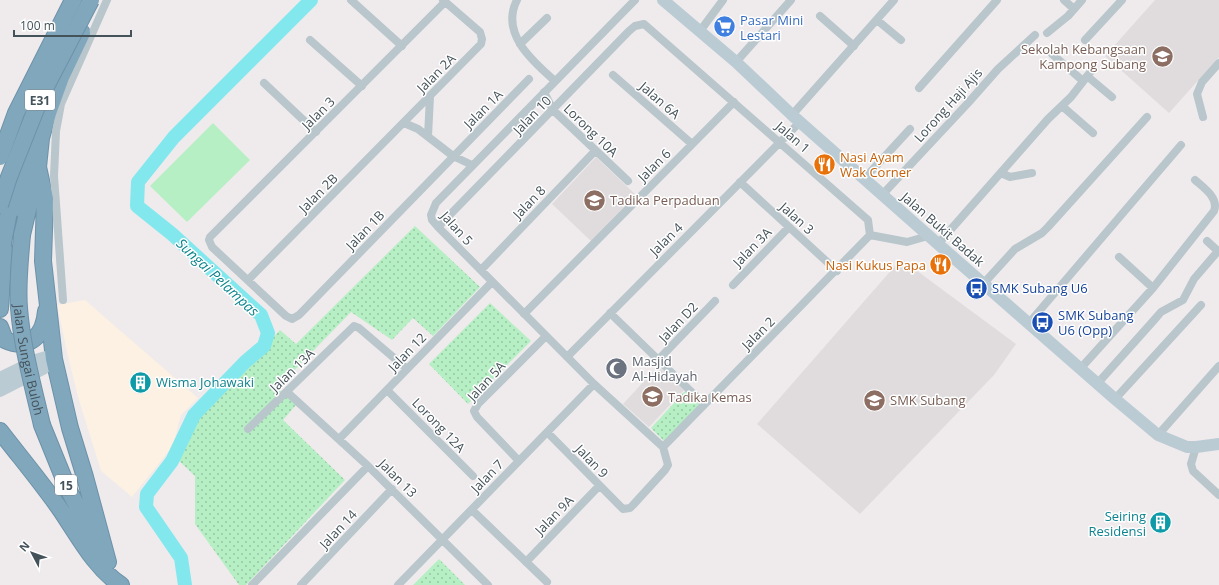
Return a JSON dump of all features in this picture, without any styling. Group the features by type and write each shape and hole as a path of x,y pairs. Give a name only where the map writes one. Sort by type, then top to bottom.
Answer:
{"highway":[{"name":"Jalan Sungai Buloh","path":"31,167 26,131 38,75 49,34 64,0"},
{"name":"E31","path":"0,157 16,113 73,0"},
{"name":"E31","path":"0,205 9,177 42,94 91,0"},
{"name":"Jalan Sungai Buloh","path":"98,0 61,77 48,113 42,138 31,167 22,235 18,282 19,308 30,374 42,424 68,489 121,585"},
{"path":"0,309 2,253 12,192 16,178 31,167 45,199 43,261 54,359 70,428 108,562"},
{"path":"0,327 5,340 15,345 28,343 34,340 46,316 47,303"},
{"path":"0,431 59,507 91,554 109,577 121,585"}],"main road":[{"name":"Jalan Bukit Badak","path":"663,0 736,62 796,119 928,236 1029,322 1097,384 1158,435 1179,444 1196,448 1219,444"},
{"path":"0,378 40,359 46,357 54,359"},
{"path":"0,391 43,369 54,359"}],"street":[{"path":"63,300 54,176 56,130 61,104 107,0"},
{"path":"351,0 402,46"},
{"path":"517,0 512,10 511,19 513,31 520,44 538,66 555,81"},
{"name":"Jalan 5","path":"635,0 472,165 433,208 432,220 594,384 663,447"},
{"path":"700,31 722,0"},
{"path":"736,62 792,0"},
{"name":"Jalan 4","path":"567,357 780,142 796,119 854,46 894,0"},
{"path":"919,88 997,0"},
{"path":"1064,0 1074,9"},
{"path":"1047,33 1082,0"},
{"path":"1085,40 1122,0"},
{"name":"Jalan 3","path":"248,280 212,247 209,240 212,235 402,46 444,1"},
{"name":"Jalan 2A","path":"404,123 476,50 482,38 480,32 444,1"},
{"path":"820,16 854,46"},
{"path":"520,44 547,18"},
{"path":"877,20 901,40"},
{"name":"Jalan 1","path":"644,24 868,220 870,235"},
{"name":"Jalan 10","path":"438,227 629,31 635,26 644,24"},
{"name":"Lorong Haji Ajis","path":"882,195 998,69 1035,35"},
{"path":"310,40 362,86"},
{"path":"1052,54 1087,76 1112,96"},
{"path":"1203,117 1197,94 1202,82 1219,63"},
{"name":"Jalan 6A","path":"613,75 692,144"},
{"path":"938,244 1001,174 1048,118 1062,106 1087,76"},
{"name":"Jalan 1A","path":"453,156 530,79"},
{"path":"264,83 316,132"},
{"name":"Lorong 10A","path":"544,92 553,110 628,181"},
{"path":"428,136 430,97"},
{"name":"Jalan 6","path":"524,314 734,102"},
{"path":"1062,106 1093,133"},
{"path":"984,283 1015,249 1042,233 1147,118"},
{"path":"404,123 418,129 453,156 472,165"},
{"name":"Jalan 2B","path":"248,280 404,123"},
{"path":"864,179 910,129"},
{"path":"1029,322 1181,145"},
{"name":"Jalan 8","path":"481,270 595,151"},
{"name":"Jalan 1B","path":"248,280 286,316 292,319 299,315 453,156"},
{"path":"1001,174 1010,177 1032,173"},
{"path":"1080,369 1153,288 1216,206 1216,200 1195,180"},
{"name":"Jalan 3","path":"740,182 837,271"},
{"name":"Jalan 3A","path":"733,285 789,227"},
{"path":"870,235 907,242 928,236"},
{"name":"Jalan 2","path":"663,447 837,271 870,235"},
{"path":"1097,384 1155,318 1162,312 1183,300 1194,279 1219,251 1207,241"},
{"path":"1119,257 1153,288"},
{"name":"Jalan 12","path":"339,439 492,282"},
{"name":"Jalan D2","path":"658,360 715,301"},
{"path":"1115,399 1201,305"},
{"path":"610,313 704,404"},
{"name":"Jalan 13A","path":"248,429 352,328 358,326 407,369"},
{"name":"Jalan 5A","path":"519,461 477,417 474,411 478,404 546,336"},
{"path":"1158,435 1219,366"},
{"name":"Jalan 7","path":"398,585 594,384"},
{"name":"Lorong 12A","path":"388,390 473,476"},
{"name":"Jalan 13","path":"287,392 392,489 488,585"},
{"name":"Jalan 9","path":"547,432 623,509 630,508 665,470 668,461 663,447"},
{"path":"1196,448 1191,464 1193,471 1219,495"},
{"path":"252,585 368,466"},
{"name":"Jalan 9A","path":"526,562 599,486"},
{"name":"Jalan 14","path":"301,585 392,489"},
{"path":"472,510 548,582"}],"shaded area":[{"name":"Sekolah Kebangsaan Kampong Subang","path":"1155,0 1219,0 1219,57 1169,113 1105,56"},
{"name":"Tadika Perpaduan","path":"596,157 636,195 592,242 552,204"},
{"name":"SMK Subang","path":"901,259 1016,344 994,375 860,514 757,424"},
{"path":"85,300 198,398 181,415 173,446 132,497 101,471 78,397 67,352 57,305"},
{"name":"Tadika Kemas","path":"658,366 684,390 649,427 623,404"}],"green space":[{"path":"213,123 250,160 187,222 150,186"},
{"path":"415,226 480,287 433,336 413,318 392,340 351,312 277,388 296,405 283,420 345,480 246,585 239,585 195,524 195,476 177,459 199,416 280,330 296,344"},
{"path":"490,303 531,341 468,404 429,364"},
{"path":"685,391 700,405 665,442 651,428"},
{"path":"439,559 465,585 413,585"}],"waterway":[{"name":"Sungai Pelampas","path":"185,585 181,558 146,507 147,494 172,461 194,415 245,362 264,346 268,333 261,315 172,234 137,206 138,182 174,137 311,0"}],"place":[{"name":"Pasar Mini Lestari","path":"724,27"},
{"name":"Sekolah Kebangsaan Kampong Subang","path":"1162,56"},
{"name":"Nasi Ayam Wak Corner","path":"825,164"},
{"name":"Tadika Perpaduan","path":"594,200"},
{"name":"Nasi Kukus Papa","path":"941,265"},
{"name":"SMK Subang U6","path":"976,288"},
{"name":"SMK Subang U6 (Opp)","path":"1043,322"},
{"name":"Masjid Al-Hidayah","path":"616,368"},
{"name":"Wisma Johawaki","path":"141,382"},
{"name":"Tadika Kemas","path":"653,397"},
{"name":"SMK Subang","path":"874,400"},
{"name":"Seiring Residensi","path":"1161,523"}]}
